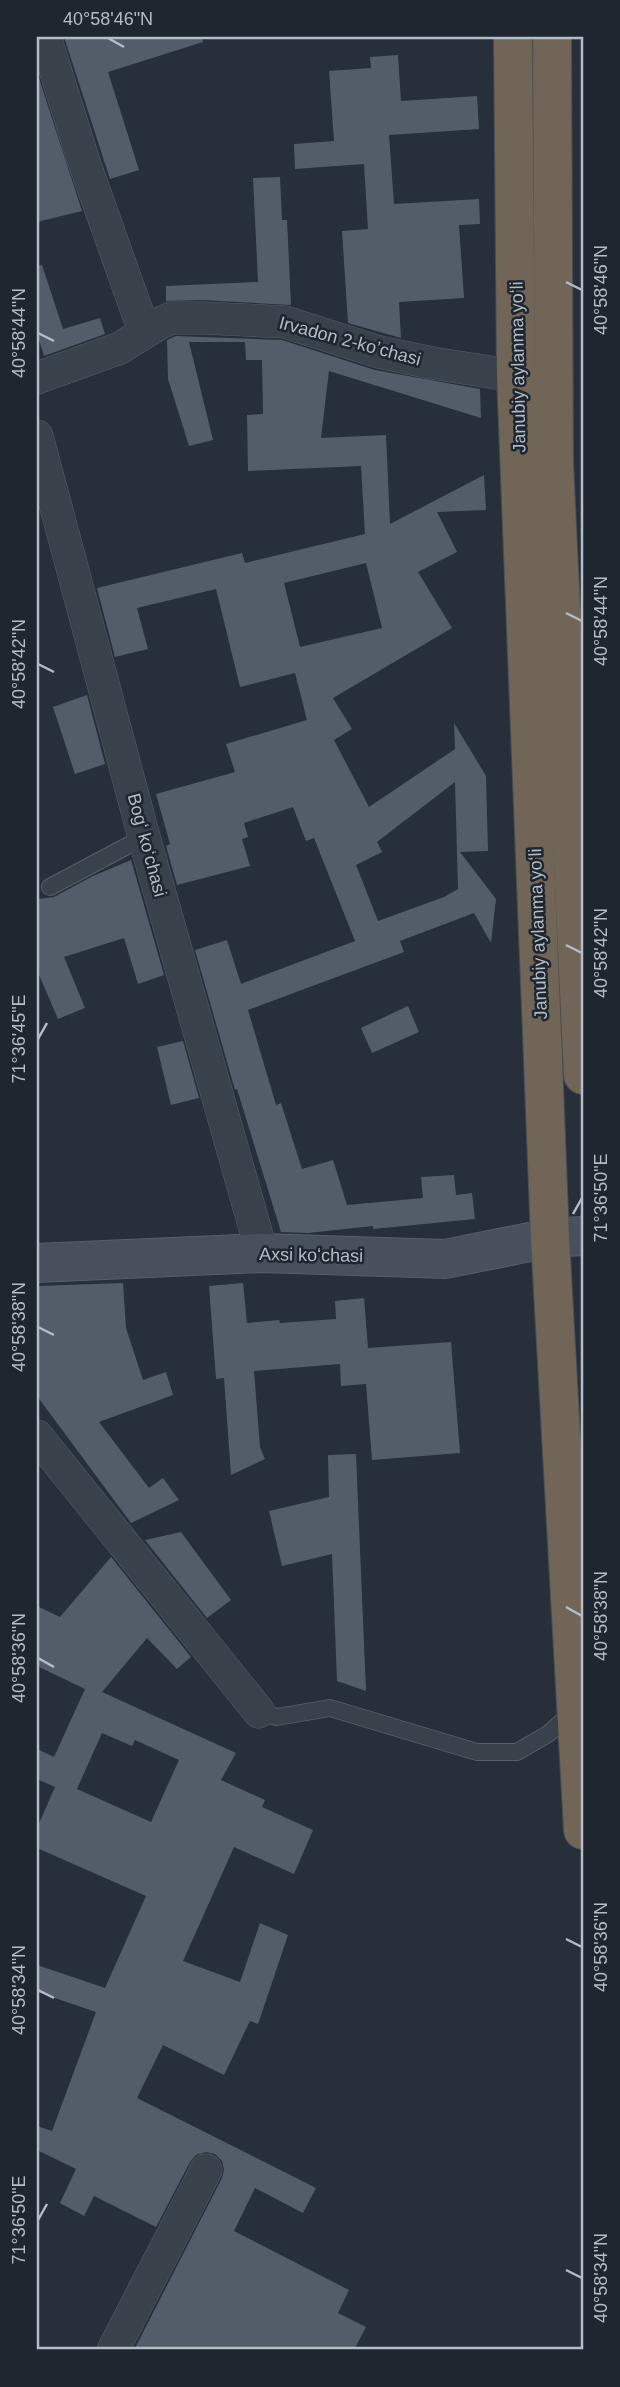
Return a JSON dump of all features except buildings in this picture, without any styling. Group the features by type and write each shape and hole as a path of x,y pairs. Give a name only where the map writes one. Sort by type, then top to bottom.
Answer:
{"highway":[{"name":"Janubiy aylanma yoʻli","path":"513,37 516,376 567,1237 576,1709 583,1830"},
{"name":"Janubiy aylanma yoʻli","path":"552,37 554,462 577,778 583,1076"}],"street":[{"path":"45,37 84,162 144,331"},
{"name":"Irvadon 2-koʼchasi","path":"37,378 120,348 144,331 172,318 285,322 379,352 516,376"},
{"name":"Bogʻ koʻchasi","path":"37,436 144,837 262,1253"},
{"name":"Axsi koʻchasi","path":"37,1264 262,1253 445,1259 567,1237"},
{"path":"37,1436 259,1712"},
{"path":"113,2350 206,2170"}],"lane":[{"path":"50,887 144,837"},
{"path":"259,1712 277,1717 330,1708 477,1752 517,1752 548,1734 576,1709"}]}
